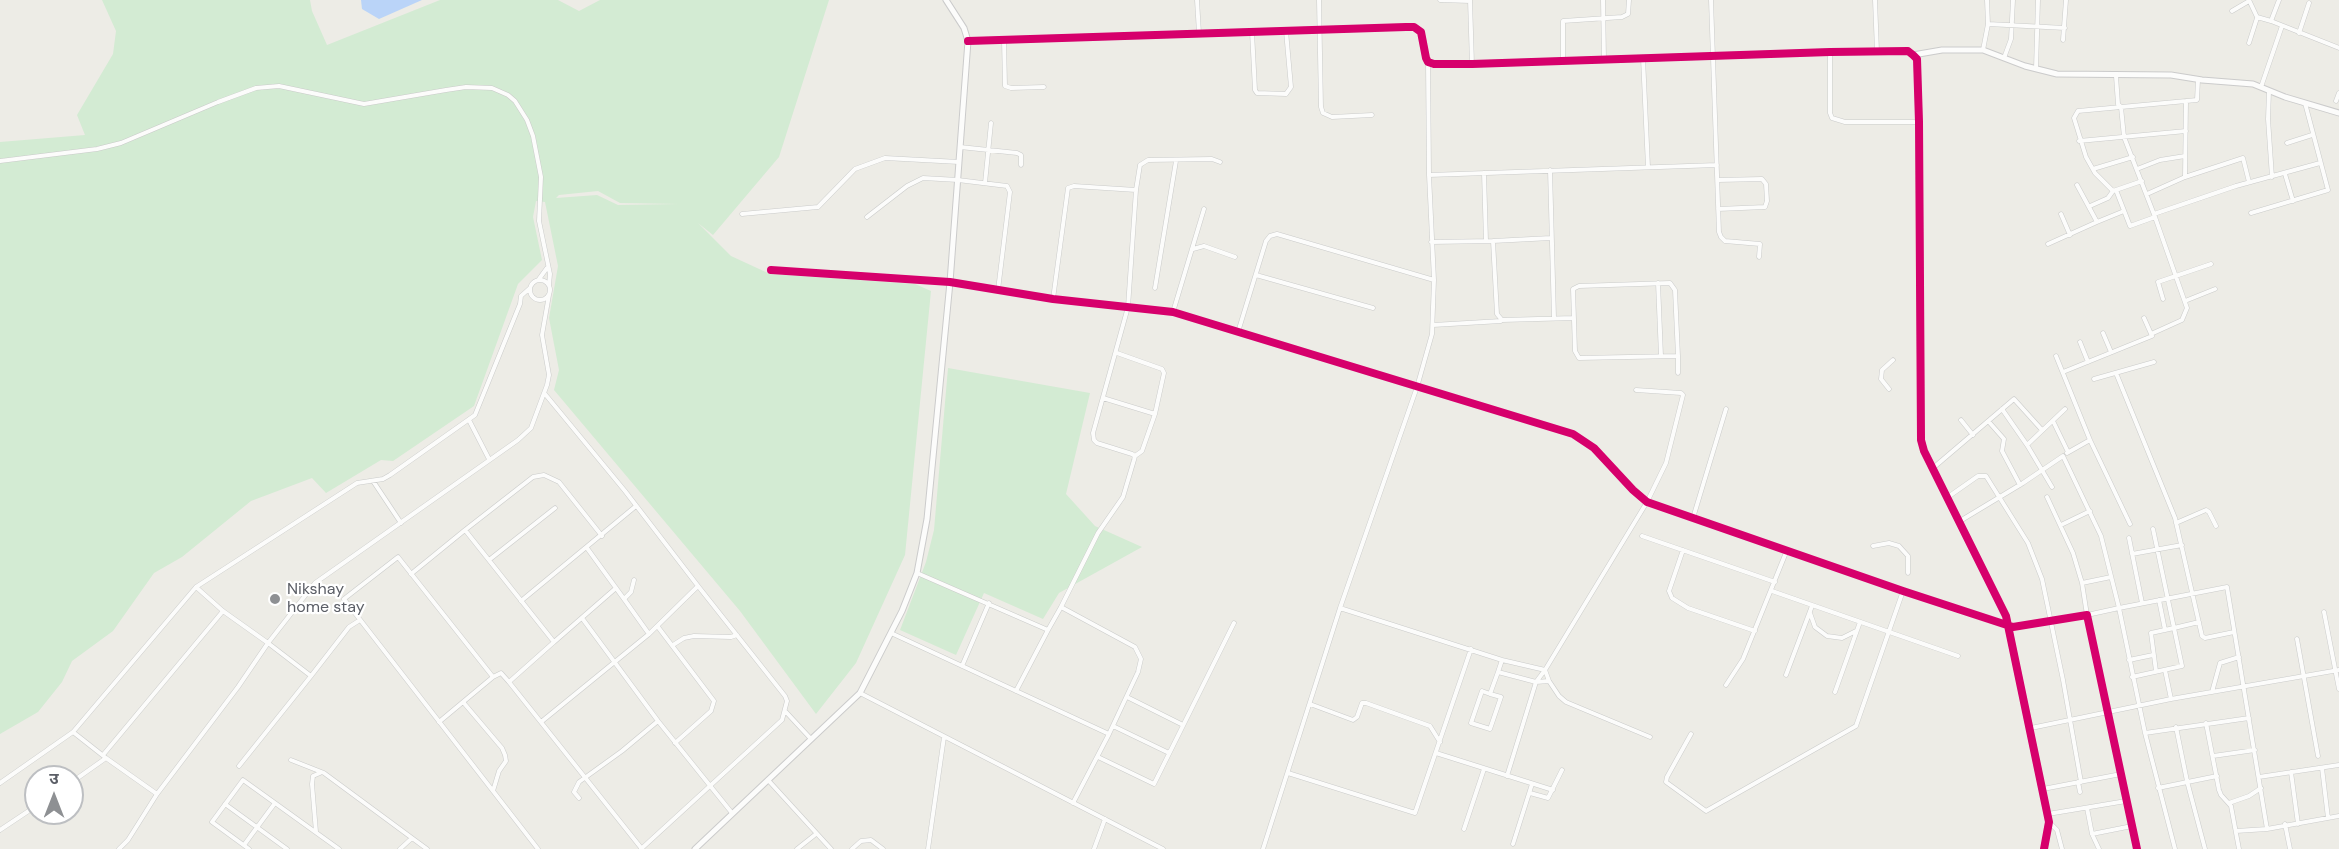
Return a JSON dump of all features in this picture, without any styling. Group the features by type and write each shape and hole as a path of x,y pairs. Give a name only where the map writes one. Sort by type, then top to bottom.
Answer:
{"street":[{"path":"695,849 860,693 891,633 917,573 927,519 950,282 968,41 964,28 946,0"},
{"path":"1197,0 1199,33"},
{"path":"1319,0 1323,113 1332,117 1372,115"},
{"path":"1440,0 1470,1 1472,64"},
{"path":"1603,0 1604,59"},
{"path":"1563,60 1561,29 1563,21 1625,16 1629,10 1629,0"},
{"path":"1711,0 1720,237 1725,241 1760,244 1759,256"},
{"path":"1875,0 1877,52"},
{"path":"1983,50 1988,24 1987,0"},
{"path":"2004,58 2011,39 2013,0"},
{"path":"2036,69 2038,0"},
{"path":"2063,40 2066,0"},
{"path":"2271,21 2279,0"},
{"path":"2232,10 2250,1 2257,17 2249,43"},
{"path":"2299,33 2309,3"},
{"path":"2257,17 2339,48"},
{"path":"1988,24 2065,28"},
{"path":"2261,87 2282,26"},
{"path":"968,41 1414,27 1421,32 1428,62 1429,175 1434,280 1433,325 1417,387 1340,608 1263,849"},
{"path":"1252,32 1255,90 1257,93 1286,94 1291,87 1286,31"},
{"path":"1004,39 1005,86 1011,88 1044,87"},
{"path":"1913,55 1942,50 1983,50 2057,74 2171,75 2198,80 2253,84 2339,113"},
{"path":"1428,62 1472,64 1908,51 1917,59 1920,429 1924,451 2009,626 2048,814 2049,822 2044,849"},
{"path":"1830,52 1832,117 1845,122 1919,122"},
{"path":"1643,58 1648,167"},
{"path":"2063,372 2152,336 2151,334 2182,320 2187,312 2155,215 2124,136 2116,76"},
{"path":"2198,80 2197,100 2078,111 2074,118 2079,141 2092,169 2115,191 2130,226 2249,182 2320,164"},
{"path":"0,161 96,149 121,143 256,88 279,86 364,104 466,87 492,88 515,101 533,135 541,177 539,221 549,285 543,343 549,375 531,428 525,435 315,583 268,643 119,849"},
{"path":"2270,91 2268,118 2272,177"},
{"path":"2336,101 2339,93"},
{"path":"2185,177 2186,101"},
{"path":"2251,213 2328,190 2305,103"},
{"path":"985,183 991,123"},
{"path":"2079,141 2186,131"},
{"path":"2287,143 2313,135"},
{"path":"960,147 1020,154 1021,165"},
{"path":"2137,169 2160,160 2186,156"},
{"path":"2092,169 2133,157"},
{"path":"742,214 818,207 855,169 885,158 959,162"},
{"path":"2147,195 2185,177 2243,158 2249,182"},
{"path":"1135,456 1094,440 1095,424 1117,353 1128,307 1136,190 1140,165 1159,159 1176,161 1212,159 1220,162"},
{"path":"1155,288 1176,161"},
{"path":"1429,175 1717,165"},
{"path":"1550,170 1554,318"},
{"path":"1484,173 1486,241"},
{"path":"2284,174 2293,201"},
{"path":"867,217 916,180 923,178 1001,185 1009,189 998,290"},
{"path":"1718,180 1762,179 1766,184 1767,201 1765,207 1719,209"},
{"path":"2090,206 2108,198 2115,191 2142,181"},
{"path":"2077,185 2097,222"},
{"path":"1053,299 1068,188 1074,186 1136,190"},
{"path":"1173,312 1203,209"},
{"path":"2048,244 2124,211"},
{"path":"2061,214 2070,234"},
{"path":"1238,332 1266,241 1270,236 1277,234 1434,280"},
{"path":"1431,242 1551,238"},
{"path":"1493,241 1497,314 1502,321"},
{"path":"1192,249 1203,246 1235,257"},
{"path":"2163,298 2158,282 2211,264"},
{"path":"0,783 73,732 196,587 357,483 390,475 468,420 480,407 523,293 538,280 547,268"},
{"path":"771,270 950,282 1053,299 1173,312 1573,434 1594,448 1647,502 2009,626 2018,627 2051,622 2228,587 2267,829"},
{"path":"1256,275 1373,308"},
{"path":"538,280 543,280 549,285"},
{"path":"1658,283 1660,356"},
{"path":"1678,356 1579,358 1575,351 1572,294 1575,286 1670,283 1675,290 1678,356 1678,373"},
{"path":"530,288 533,297 540,300 546,313"},
{"path":"2185,301 2215,289"},
{"path":"540,300 549,295"},
{"path":"520,304 533,297"},
{"path":"1433,325 1574,318"},
{"path":"2144,318 2151,334"},
{"path":"2103,333 2111,352"},
{"path":"2080,342 2088,362"},
{"path":"1016,691 1098,533 1123,496 1135,456 1142,451 1155,414 1164,373 1162,369 1117,353"},
{"path":"2056,356 2090,440 2130,524"},
{"path":"1888,389 1881,379 1882,370 1893,360"},
{"path":"2094,380 2154,362"},
{"path":"2116,373 2176,523 2201,634 2205,638 2234,632"},
{"path":"1507,776 1536,682 1647,502 1666,463 1684,398 1681,393 1636,390"},
{"path":"439,722 493,677 501,673 642,849 782,720 786,712 786,696 544,394"},
{"path":"1103,398 1155,414"},
{"path":"1933,468 2014,399 2042,430"},
{"path":"2027,445 2065,408"},
{"path":"1693,518 1726,409"},
{"path":"2002,410 2027,445 2052,487"},
{"path":"468,420 489,459"},
{"path":"1961,420 1973,435"},
{"path":"2053,421 2068,452"},
{"path":"1989,422 2004,440 2002,451 2020,485"},
{"path":"1960,521 2090,440"},
{"path":"2063,456 2101,536 2158,788 2175,849"},
{"path":"411,574 533,477 544,475 559,482 602,536"},
{"path":"1948,497 1978,476 1984,475 2028,543 2038,565 2070,720 2080,792"},
{"path":"373,480 401,523"},
{"path":"2047,497 2073,553 2082,584 2137,849"},
{"path":"521,601 636,506"},
{"path":"489,560 555,508"},
{"path":"2176,523 2206,510 2216,526"},
{"path":"2061,525 2090,511"},
{"path":"2132,677 2182,666 2153,529"},
{"path":"465,531 554,642"},
{"path":"1642,536 1775,582"},
{"path":"2128,538 2142,603"},
{"path":"1873,546 1889,543 1899,546 1908,556 1908,573"},
{"path":"2132,554 2182,544"},
{"path":"586,548 649,634"},
{"path":"1683,550 1669,591 1672,598 1688,608 1755,631"},
{"path":"1726,685 1743,659 1787,550"},
{"path":"493,677 398,557 344,598 538,849"},
{"path":"917,573 1048,630"},
{"path":"2082,584 2111,577"},
{"path":"624,598 631,592 634,580"},
{"path":"541,722 658,627 698,586"},
{"path":"196,587 223,611 311,676"},
{"path":"509,681 616,588"},
{"path":"1772,591 1958,656"},
{"path":"1691,734 1666,782 1702,810 1708,811 1856,726 1903,591"},
{"path":"2159,600 2165,630"},
{"path":"962,666 989,603"},
{"path":"1786,675 1812,605"},
{"path":"1061,607 1135,646 1141,659 1127,697 1073,803"},
{"path":"1340,608 1502,660 1545,670"},
{"path":"84,773 104,757 223,611"},
{"path":"1810,612 1815,627 1827,636 1842,638 1857,631"},
{"path":"2324,612 2339,689"},
{"path":"582,618 658,722 732,813"},
{"path":"239,766 349,627 360,620"},
{"path":"1835,692 1860,622"},
{"path":"2156,671 2151,633 2199,622"},
{"path":"1098,757 1154,784 1234,623"},
{"path":"658,627 714,702 711,711 675,743"},
{"path":"891,633 1109,734"},
{"path":"672,645 694,636 731,637 737,634"},
{"path":"2297,639 2318,756"},
{"path":"1288,772 1415,813 1471,649"},
{"path":"2129,660 2153,655"},
{"path":"2212,692 2220,663 2239,657"},
{"path":"1490,694 1502,660"},
{"path":"1545,670 1549,681 1566,702 1650,737"},
{"path":"2165,670 2171,699"},
{"path":"2031,728 2108,714 2171,699 2337,670"},
{"path":"1498,672 1536,682 1549,681"},
{"path":"1482,691 1490,694 1501,698 1490,729 1471,723 1482,691"},
{"path":"860,693 1162,849"},
{"path":"1127,697 1183,725"},
{"path":"464,702 502,748 505,755 506,761 500,771 494,792"},
{"path":"1310,704 1353,720 1358,717 1362,703 1366,703 1430,726 1440,742"},
{"path":"786,712 811,739"},
{"path":"2145,733 2248,718"},
{"path":"579,798 574,794 574,790 585,778 658,722"},
{"path":"2206,723 2221,795 2229,802 2238,849"},
{"path":"1113,726 1169,753"},
{"path":"2176,727 2205,849"},
{"path":"73,732 157,794"},
{"path":"928,849 944,736"},
{"path":"2213,756 2255,750"},
{"path":"1436,753 1553,790"},
{"path":"291,760 324,774 427,849"},
{"path":"2259,777 2339,765"},
{"path":"2322,768 2328,818"},
{"path":"1464,829 1484,769"},
{"path":"1530,793 1547,799 1562,770"},
{"path":"2291,772 2298,824"},
{"path":"316,832 312,784 315,774 324,774"},
{"path":"2043,789 2121,774"},
{"path":"2158,788 2217,776"},
{"path":"249,849 212,822 243,780 339,849"},
{"path":"767,780 831,849"},
{"path":"1513,844 1532,784"},
{"path":"2229,802 2249,796 2261,788"},
{"path":"2048,814 2126,801"},
{"path":"244,845 275,803"},
{"path":"225,804 287,849"},
{"path":"2087,807 2092,834 2099,849"},
{"path":"0,830 24,814"},
{"path":"2236,831 2267,829 2339,816"},
{"path":"1094,849 1105,819"},
{"path":"2049,822 2057,830 2062,849"},
{"path":"2286,824 2290,849"},
{"path":"2092,834 2132,826"},
{"path":"798,849 816,834"},
{"path":"400,849 412,838"},
{"path":"852,849 861,841 871,840 883,849"}],"green space":[{"path":"102,0 310,0 312,11 327,45 440,0 558,0 579,11 600,0 829,0 779,157 713,235 698,223 731,256 770,274 915,284 931,291 905,555 856,663 816,714 740,611 554,390 559,370 549,318 558,266 545,202 536,201 533,217 542,260 518,284 474,406 393,461 381,460 326,493 312,478 251,501 182,557 154,573 113,631 72,661 62,682 38,712 0,734 0,142 85,135 77,115 113,54 116,31","holes":["598,191 620,203 678,204 618,205 597,195 556,198 559,195"]},
{"path":"948,368 1090,393 1066,494 1095,526 1142,547 1059,593 1043,619 984,593 956,655 900,630 926,562 934,530"}],"water":[{"path":"361,0 422,0 379,19 362,9"}],"cycle path":[{"path":"968,41 1414,27 1421,32 1428,62 1434,64 1908,51 1917,59 1921,440 1924,451 2006,616 2049,822 2044,849"},
{"path":"771,270 950,282 1053,299 1173,312 1573,434 1594,448 1647,502 1903,591 2013,627 2087,615 2137,849"}],"place":[{"name":"Nikshay home stay","path":"275,599"}]}
